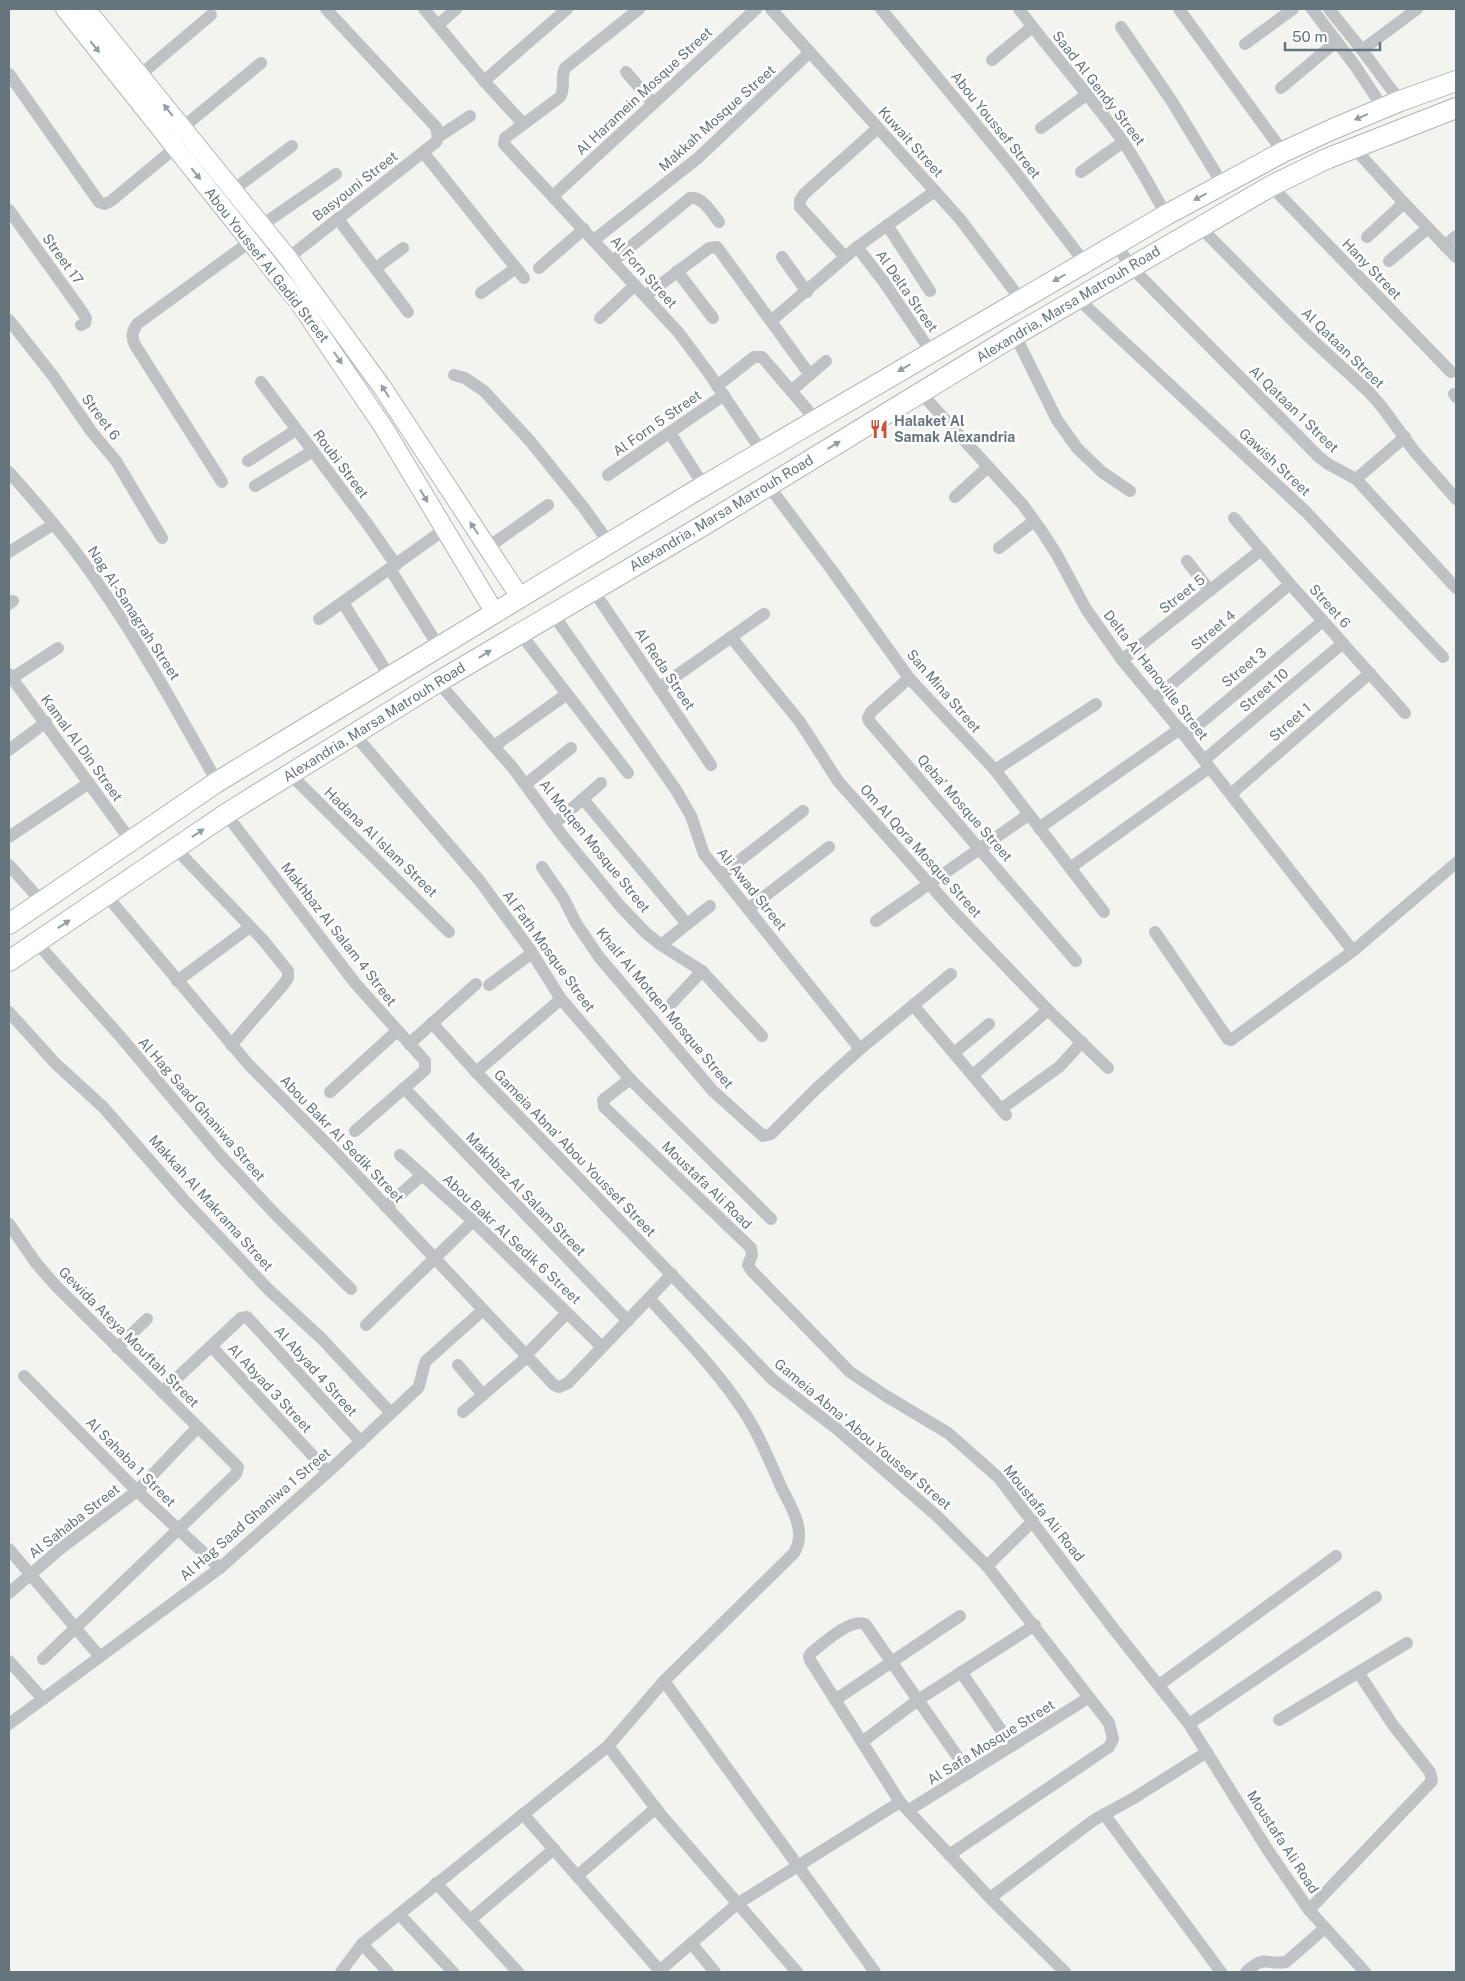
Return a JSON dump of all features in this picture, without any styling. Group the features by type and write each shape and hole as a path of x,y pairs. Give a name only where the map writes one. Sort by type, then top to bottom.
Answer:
{"main road":[{"name":"Alexandria, Marsa Matrouh Road","path":"9,924 217,782 697,490 1116,244 1283,152 1391,104 1456,82"},
{"name":"Alexandria, Marsa Matrouh Road","path":"9,960 226,814 296,770 438,682 709,522 1015,334 1271,186 1354,148 1456,108"},
{"path":"697,490 709,522"},
{"path":"286,740 296,770"}],"street":[{"name":"Abou Youssef Al Gadid Street","path":"64,9 86,18 140,75 288,258 382,387 520,597"},
{"path":"326,9 436,127 438,137"},
{"path":"424,9 484,81 518,118 520,127 560,97 564,89 562,76 565,68 640,9"},
{"path":"438,26 456,9"},
{"path":"484,81 567,9"},
{"name":"Al Haramein Mosque Street","path":"553,196 756,9"},
{"name":"Kuwait Street","path":"771,9 960,219 1021,300"},
{"name":"Abou Youssef Street","path":"881,9 1013,169 1085,263"},
{"name":"Saad Al Gendy Street","path":"1019,9 1123,142 1166,215"},
{"path":"1179,9 1283,152"},
{"path":"1245,44 1293,9"},
{"path":"1312,9 1356,67 1391,104"},
{"path":"1329,9 1362,50 1391,104"},
{"path":"1362,50 1417,9"},
{"path":"140,75 211,15"},
{"name":"Abou Youssef Al Gadid Street","path":"86,18 175,148 251,241 324,336 384,428 495,613"},
{"path":"992,60 1032,27"},
{"path":"1121,27 1171,100 1223,184"},
{"path":"1281,88 1337,42"},
{"name":"Makkah Mosque Street","path":"594,240 698,158 810,52"},
{"path":"182,128 261,63"},
{"path":"626,72 654,103"},
{"path":"9,74 99,202 105,204 111,201 175,148"},
{"path":"1041,128 1086,95"},
{"name":"Basyouni Street","path":"288,258 436,142 438,137 470,116"},
{"name":"Al Forn Street","path":"520,127 505,138 504,144 679,333 762,452"},
{"path":"845,257 800,208 800,200 804,194 878,128"},
{"path":"1081,172 1123,142"},
{"path":"233,190 292,146"},
{"path":"1354,148 1456,257"},
{"path":"423,152 520,273 481,293"},
{"path":"262,225 336,174"},
{"name":"Hany Street","path":"1271,186 1451,372"},
{"path":"771,321 857,247 935,191"},
{"path":"613,261 690,198 700,201 719,222"},
{"path":"1367,236 1404,203"},
{"name":"Street 17","path":"9,210 86,318 85,322 81,325"},
{"path":"338,219 408,312"},
{"path":"887,225 930,291"},
{"name":"Al Qataan Street","path":"1200,227 1308,336 1369,392 1456,499"},
{"path":"1388,261 1428,228"},
{"path":"539,268 584,229"},
{"path":"1445,246 1456,236"},
{"path":"222,482 135,346 132,331 137,324 251,241"},
{"name":"Al Qataan 1 Street","path":"1116,244 1130,267 1319,457 1356,479 1456,588"},
{"path":"645,296 709,248 717,247 810,375"},
{"name":"Al Delta Street","path":"857,247 884,282 931,352"},
{"path":"376,268 403,248"},
{"path":"782,257 807,292"},
{"path":"677,271 713,318"},
{"path":"600,318 636,286"},
{"name":"Gawish Street","path":"1077,298 1305,511 1443,657"},
{"name":"Street 6","path":"9,320 53,376 91,432 116,460 162,538"},
{"path":"1015,334 1057,420 1077,448 1102,472 1130,491"},
{"name":"Al Forn 5 Street","path":"608,475 670,432 720,390 754,357 758,356 766,360 790,391"},
{"path":"816,420 790,391 826,361"},
{"path":"454,375 465,378 484,391 530,441 584,508 609,543"},
{"name":"Roubi Street","path":"261,382 366,522 439,647"},
{"name":"Delta Al Hanoville Street","path":"920,392 1023,505 1057,555 1086,609 1122,660 1231,794 1353,951"},
{"path":"248,460 296,430"},
{"path":"670,432 697,490"},
{"path":"1356,479 1405,437"},
{"path":"255,486 313,452"},
{"path":"955,497 988,467"},
{"name":"Nag Al-Sanagrah Street","path":"9,472 54,524 94,576 170,696 217,782"},
{"name":"San Mina Street","path":"768,485 909,678 995,770 1104,912"},
{"path":"487,548 548,505"},
{"name":"Street 6","path":"1234,518 1405,713"},
{"path":"999,548 1034,521"},
{"path":"9,552 54,524"},
{"path":"319,619 445,529"},
{"name":"Street 5","path":"1122,660 1261,550"},
{"path":"1188,561 1210,591"},
{"name":"Street 4","path":"1154,699 1290,584"},
{"name":"Al Reda Street","path":"593,590 711,765"},
{"path":"343,602 390,677"},
{"name":"Ali Awad Street","path":"553,614 676,790 691,816 704,854 860,1049"},
{"path":"659,688 764,614"},
{"name":"Street 3","path":"1039,828 1182,733 1323,621"},
{"path":"520,633 628,773"},
{"name":"Om Al Qora Mosque Street","path":"731,637 800,722 838,781 955,913 1048,1010 1108,1068"},
{"name":"Street 10","path":"1207,764 1343,643"},
{"path":"11,676 58,648"},
{"name":"Street 1","path":"1231,794 1370,673"},
{"name":"Kamal Al Din Street","path":"11,676 131,841"},
{"name":"Qeba' Mosque Street","path":"909,678 871,712 868,718 869,721 1076,961"},
{"name":"Al Motqen Mosque Street","path":"438,682 526,784 554,824 621,907 646,933 661,945 702,971 762,1036"},
{"path":"494,746 567,694"},
{"path":"995,770 1096,704"},
{"path":"9,750 46,722"},
{"name":"Al Fath Mosque Street","path":"354,734 474,874 532,953 561,999 630,1079 771,1219"},
{"path":"526,784 572,748"},
{"path":"1070,868 1207,764"},
{"name":"Hadana Al Islam Street","path":"296,770 450,932"},
{"path":"9,837 89,783"},
{"path":"554,824 601,783"},
{"path":"582,799 687,924"},
{"path":"720,875 803,811"},
{"name":"Makhbaz Al Salam 4 Street","path":"226,814 355,984 425,1061 425,1070 355,1131"},
{"path":"876,921 1028,815"},
{"path":"748,909 829,847"},
{"path":"176,848 284,964 288,971 288,978 231,1045"},
{"path":"1155,932 1230,1040 1353,951 1456,863"},
{"path":"9,865 42,902"},
{"name":"Khalf Al Motqen Mosque Street","path":"542,867 564,899 576,923 599,956 713,1091 763,1136 771,1134 860,1049"},
{"name":"Abou Bakr Al Sedik Street","path":"106,895 231,1045 554,1385 559,1386 568,1383 602,1346"},
{"path":"661,945 710,906"},
{"path":"177,981 250,927"},
{"name":"Al Hag Saad Ghaniwa Street","path":"36,942 119,1035 220,1155 276,1216 351,1289"},
{"path":"489,984 532,953"},
{"path":"672,1003 702,971"},
{"path":"860,1049 951,974"},
{"path":"409,1044 476,984"},
{"path":"476,1072 561,999"},
{"path":"913,1005 1004,1112 1060,1067 1082,1042"},
{"path":"973,1075 1048,1010"},
{"name":"Makkah Al Makrama Street","path":"9,1012 55,1063 103,1107 186,1201 268,1289 322,1339 391,1413"},
{"name":"Gameia Abna' Abou Youssef Street","path":"432,1023 476,1072 773,1380 837,1429 938,1517 988,1566 1109,1724 1113,1739 1109,1747 949,1855"},
{"path":"954,1053 989,1024"},
{"path":"330,1092 397,1031"},
{"name":"Moustafa Ali Road","path":"630,1079 603,1100 603,1106 751,1248 749,1267 769,1290 850,1372 948,1433 999,1478 1189,1724 1269,1852 1309,1910 1365,1972"},
{"name":"Makhbaz Al Salam Street","path":"404,1088 628,1321"},
{"name":"Abou Bakr Al Sedik 6 Street","path":"400,1155 473,1221 602,1346"},
{"path":"386,1207 422,1175"},
{"path":"366,1325 473,1221"},
{"name":"Gewida Ateya Mouftah Street","path":"9,1224 36,1263 56,1286 238,1467 236,1474 177,1529"},
{"path":"602,1346 672,1274"},
{"path":"341,1972 362,1944 608,1746 664,1681 794,1553 797,1547 799,1537 796,1517 756,1431 721,1380 649,1298"},
{"name":"Al Hag Saad Ghaniwa 1 Street","path":"9,1724 220,1568 361,1442 418,1388 422,1379 422,1369 426,1361 483,1310"},
{"path":"463,1412 527,1356 567,1313"},
{"name":"Al Abyad 4 Street","path":"211,1346 241,1318 244,1317 249,1320 361,1442"},
{"path":"117,1348 147,1319"},
{"path":"162,1392 211,1346"},
{"name":"Al Abyad 3 Street","path":"211,1346 328,1472"},
{"path":"458,1366 483,1395"},
{"name":"Al Sahaba 1 Street","path":"24,1376 137,1491 220,1568"},
{"name":"Al Sahaba Street","path":"9,1593 137,1491 197,1428"},
{"path":"988,1566 1033,1521"},
{"path":"43,1659 177,1529"},
{"path":"9,1549 100,1657"},
{"path":"1159,1685 1336,1556"},
{"path":"1189,1724 1376,1597"},
{"path":"835,1700 960,1616"},
{"path":"969,1773 865,1624 861,1622 850,1625 809,1656 835,1700 904,1806 990,1898 1065,1972"},
{"path":"862,1742 918,1700 1035,1626"},
{"path":"1279,1720 1407,1642"},
{"path":"9,1661 43,1699"},
{"path":"961,1672 1012,1746"},
{"path":"1309,1910 1432,1781 1430,1772 1394,1725 1358,1672"},
{"path":"664,1681 875,1972"},
{"name":"Al Safa Mosque Street","path":"659,1972 737,1904 798,1866 904,1806 969,1773 1088,1698"},
{"path":"608,1746 656,1808 796,1972"},
{"path":"990,1898 1104,1814 1134,1798 1207,1752"},
{"path":"577,1876 656,1808"},
{"path":"523,1814 659,1972"},
{"path":"1104,1814 1221,1972"},
{"path":"470,1920 554,1850"},
{"path":"436,1883 518,1972"},
{"path":"398,1914 453,1972"},
{"path":"1246,1972 1258,1962 1264,1960 1286,1962 1325,1928"},
{"path":"691,1943 714,1972"},
{"path":"362,1944 388,1972"}],"place":[{"name":"Halaket Al Samak Alexandria","path":"879,429"}]}
